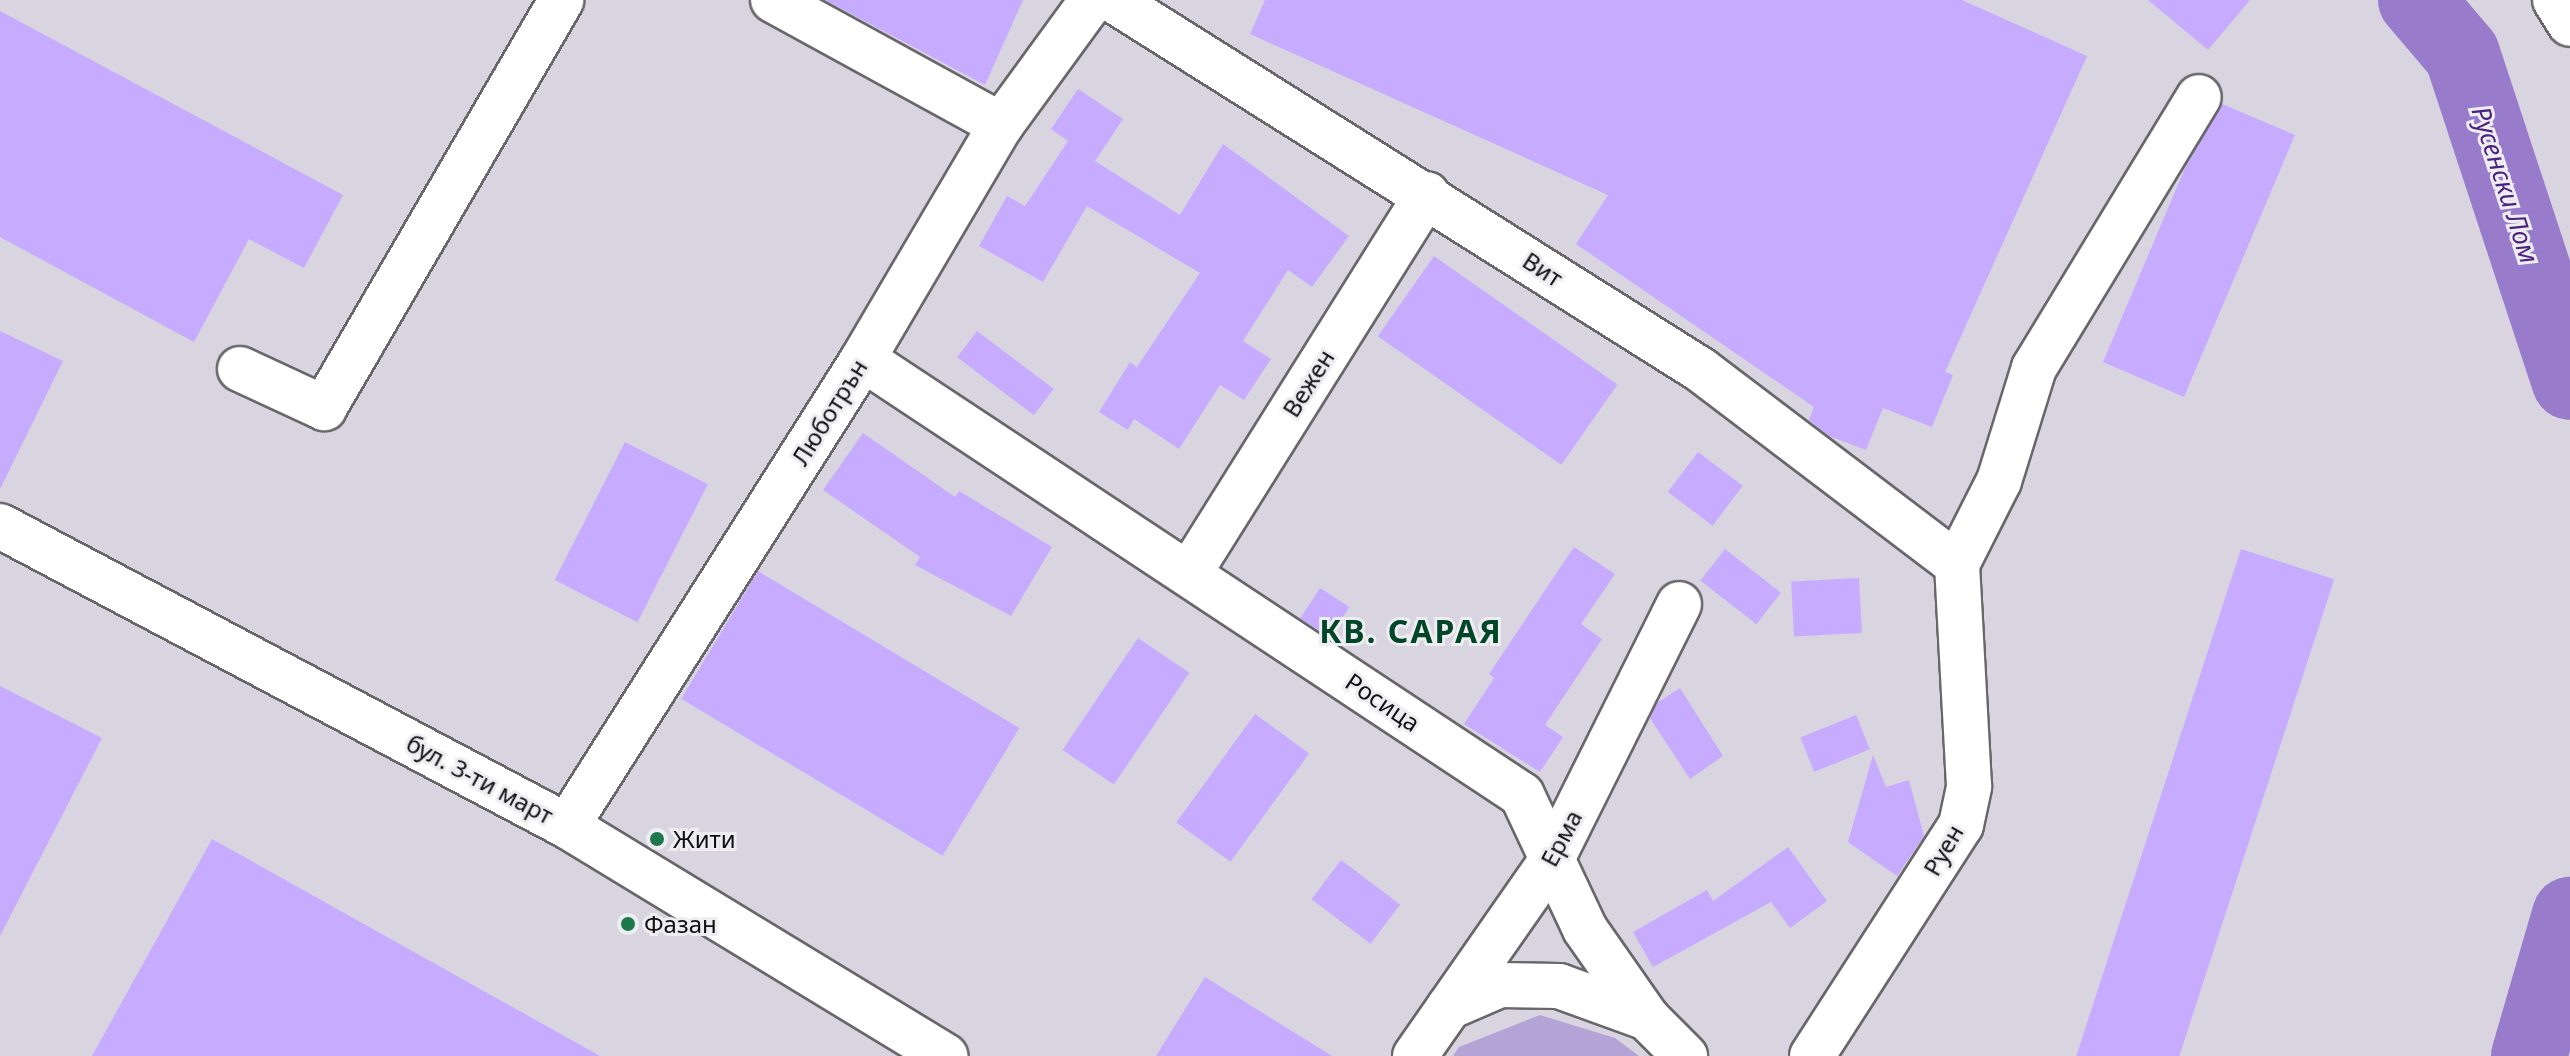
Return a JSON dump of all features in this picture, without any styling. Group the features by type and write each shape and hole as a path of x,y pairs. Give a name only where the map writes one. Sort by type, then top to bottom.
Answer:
{"street":[{"path":"240,369 324,408 561,0"},
{"path":"773,0 1001,125"},
{"name":"Люботрън","path":"567,826 863,359 1001,125 1092,0"},
{"name":"Вит","path":"1113,0 1427,194 1701,370 1957,564"},
{"path":"2555,0 2570,24"},
{"path":"1957,564 1999,481 2034,368 2199,97"},
{"name":"Вежен","path":"1190,572 1427,194"},
{"name":"Росица","path":"863,359 1190,572 1522,795 1539,820 1551,861 1585,929 1647,1018 1685,1056"},
{"name":"бул. 3-ти март","path":"0,526 567,826 946,1056"},
{"name":"Руен","path":"1812,1056 1961,825 1969,786 1957,564"},
{"name":"Ерма","path":"1415,1056 1551,861 1679,604"},
{"path":"1449,1007 1500,985 1559,986 1647,1018"}],"shaded area":[{"path":"0,0 2570,0 2570,1056 0,1056"},
{"path":"1540,1015 1615,1038 1639,1056 1453,1056 1459,1047"}],"building":[{"path":"825,0 1023,0 985,85"},
{"path":"1265,0 1962,0 2087,56 1945,372 1953,375 1932,427 1883,408 1866,450 1829,436 1809,420 1814,407 1576,244 1608,195 1250,34"},
{"path":"2148,0 2250,0 2208,50"},
{"path":"0,11 343,195 304,268 249,239 194,342 0,237"},
{"path":"1078,89 1123,119 1095,161 1180,215 1223,144 1349,236 1312,287 1288,270 1243,341 1271,359 1244,400 1220,385 1179,449 1134,419 1128,430 1099,412 1130,362 1137,367 1200,273 1087,206 1043,282 979,246 1007,196 1025,206 1068,141 1051,129"},
{"path":"2222,104 2295,135 2184,397 2103,362 2185,168"},
{"path":"1434,256 1617,384 1561,465 1378,336"},
{"path":"0,331 63,361 0,489"},
{"path":"977,331 1054,389 1034,415 957,357"},
{"path":"863,433 955,497 959,491 1052,547 1011,616 915,565 920,557 823,490"},
{"path":"625,442 708,484 637,622 555,580"},
{"path":"1698,452 1743,486 1713,526 1668,492"},
{"path":"1574,547 1615,574 1581,624 1602,639 1545,725 1563,737 1540,772 1464,724 1494,678 1489,674"},
{"path":"1725,549 1781,593 1756,624 1700,581"},
{"path":"2241,549 2334,579 2179,1056 2076,1056"},
{"path":"758,571 1019,728 943,856 681,699"},
{"path":"1859,578 1862,633 1794,636 1791,582"},
{"path":"1320,588 1349,607 1330,637 1300,618"},
{"path":"1138,638 1189,673 1114,785 1063,750"},
{"path":"0,686 102,738 0,936"},
{"path":"1680,688 1723,756 1690,779 1650,718 1657,703"},
{"path":"1255,714 1309,753 1230,862 1176,822"},
{"path":"1856,715 1870,749 1814,772 1800,737"},
{"path":"1873,755 1886,787 1909,780 1924,836 1897,876 1848,842"},
{"path":"212,839 600,1056 92,1056"},
{"path":"1788,847 1827,901 1790,928 1771,902 1653,967 1633,932 1707,890 1713,901"},
{"path":"1341,860 1400,905 1371,944 1312,899"},
{"path":"1205,977 1332,1056 1156,1056"}],"waterway":[{"name":"Русенски Лом","path":"2416,0 2462,54 2570,382"},
{"name":"Русенски Лом","path":"2529,1056 2570,915"}],"place":[{"name":"Жити","path":"657,839"},
{"name":"Фазан","path":"628,924"}],"district":[{"name":"КВ. САРАЯ","path":"1411,631"}]}
